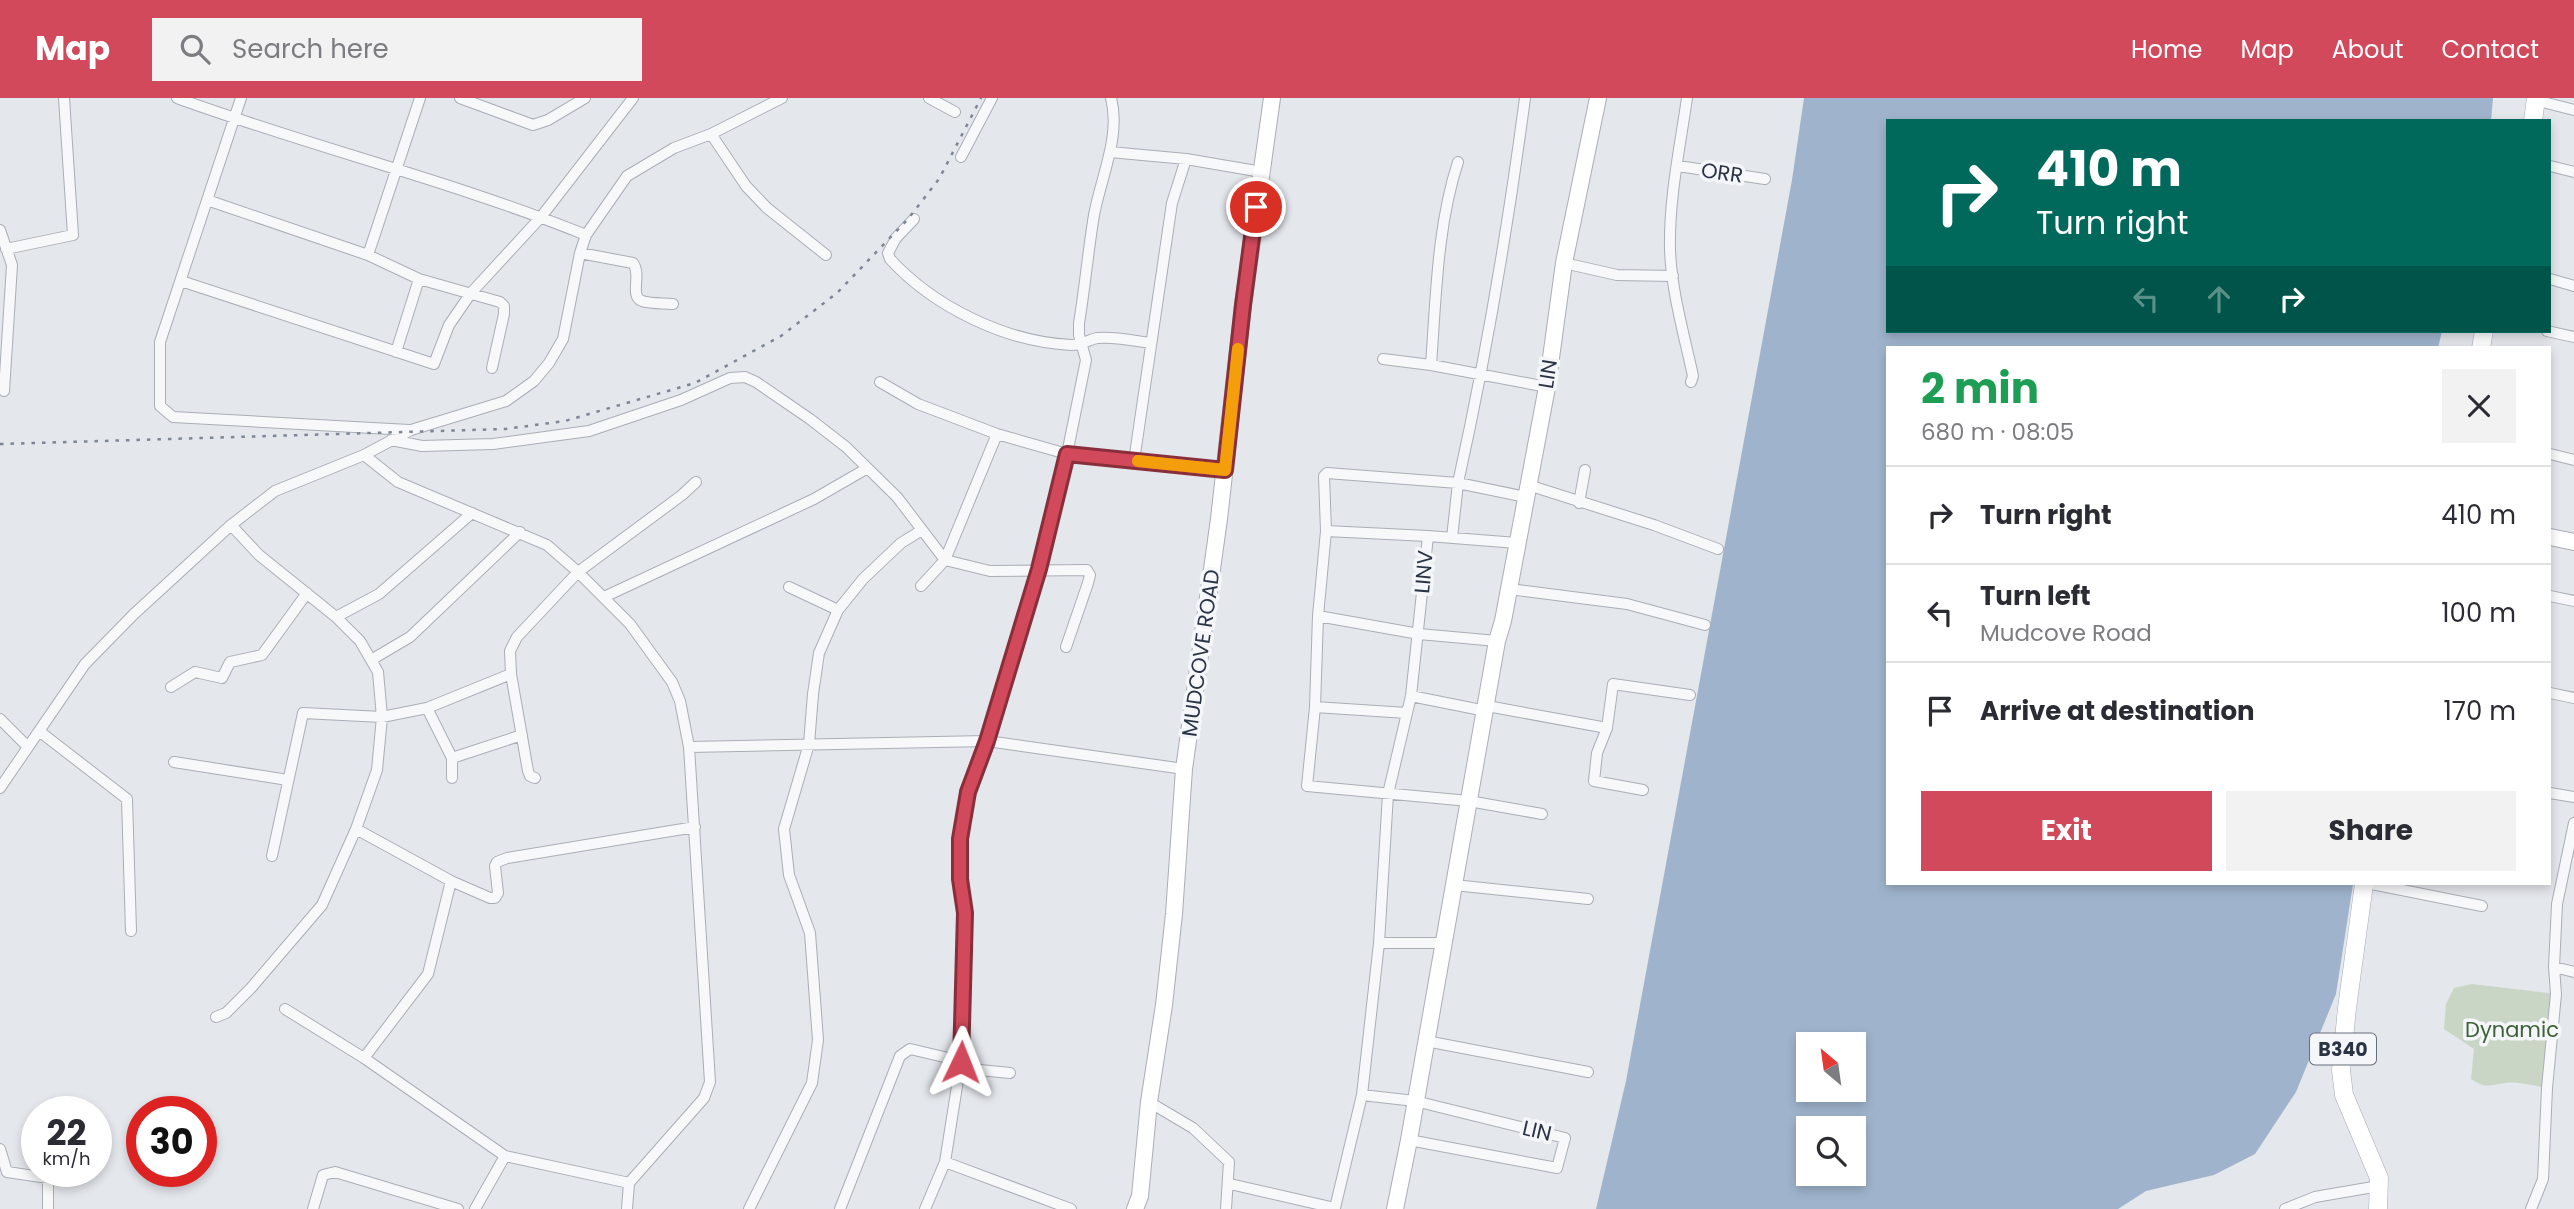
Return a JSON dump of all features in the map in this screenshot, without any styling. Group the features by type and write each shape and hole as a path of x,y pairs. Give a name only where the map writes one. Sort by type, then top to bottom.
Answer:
{"main road":[{"path":"2533,119 2535,99"},
{"name":"B340","path":"2364,885 2347,1008 2342,1070 2344,1095 2379,1178 2378,1209"}],"street":[{"path":"6,249 73,235 64,98"},
{"path":"177,98 234,119 541,217 586,235"},
{"path":"241,98 160,342 160,406 173,417 411,430"},
{"path":"368,255 419,98"},
{"path":"460,98 533,125 548,120 585,98"},
{"path":"181,281 434,364 449,325 471,293 541,217 633,98"},
{"path":"0,788 85,664 231,525 275,491 364,455 411,430 506,401 534,382 563,339 586,235 627,176 674,148 711,134 782,98"},
{"path":"929,98 956,112"},
{"path":"961,157 992,98"},
{"path":"925,1209 945,1162 960,1065 965,913 960,879 960,839 968,792 987,741 1039,569 1067,454 1086,360 1079,335 1079,323 1094,216 1110,152 1115,118 1111,98"},
{"name":"MUDCOVE ROAD","path":"1135,1209 1140,1196 1149,1102 1164,1004 1174,914 1184,769 1272,98"},
{"path":"1452,538 1458,483 1482,376 1525,98"},
{"name":"LIN","path":"1395,1209 1497,641 1547,387 1564,263 1598,98"},
{"path":"1687,98 1670,248 1693,376 1691,382"},
{"path":"2535,99 2574,110"},
{"path":"711,134 746,186 767,208 826,256"},
{"path":"1110,152 1186,159 1262,172"},
{"path":"1134,461 1172,203 1186,159"},
{"path":"1431,365 1449,190 1458,162"},
{"name":"ORR","path":"1678,166 1765,179"},
{"path":"2551,166 2574,172"},
{"path":"207,200 368,255 419,279 500,302 504,306 504,314 492,368"},
{"path":"914,219 896,238 888,253 892,261 915,281 959,310 996,328 1053,342 1083,344 1101,338 1151,343"},
{"path":"0,230 12,265 4,391"},
{"path":"580,253 633,263 638,273 635,293 638,298 642,301 673,304"},
{"path":"1564,263 1617,275 1673,276"},
{"path":"396,352 419,279"},
{"path":"2551,279 2574,286"},
{"path":"2551,332 2574,337"},
{"path":"1383,359 1431,365 1547,387"},
{"path":"391,440 422,446 493,444 589,431 681,400 730,378 745,377 810,419 846,447 897,497 945,560 990,571 1087,570 1090,575 1066,647"},
{"path":"880,382 918,404 997,433 1067,454 1225,470"},
{"path":"921,586 945,560 997,433"},
{"path":"2551,454 2574,460"},
{"path":"364,455 398,482 547,545 630,624 672,682 680,701 689,747 710,1082 704,1098 629,1184 626,1209"},
{"path":"604,597 814,499 866,469"},
{"path":"1580,503 1585,470"},
{"path":"1542,814 1469,801 1307,786 1315,708 1318,616 1326,531 1325,473 1527,491 1580,503 1654,525 1718,549"},
{"path":"535,778 530,776 528,771 511,674 510,651 517,637 578,572 696,482"},
{"path":"336,617 379,594 472,513"},
{"path":"216,1017 226,1013 251,988 322,905 356,829 377,770 382,717 378,672 360,641 336,617 258,555 231,525"},
{"path":"749,1209 812,1083 818,1040 810,933 789,875 784,829 809,744 819,653 838,610 863,579 901,543 922,530"},
{"path":"1326,531 1428,536"},
{"path":"371,660 411,637 520,532"},
{"name":"LINV","path":"1411,696 1428,536 1517,543"},
{"path":"2551,537 2574,542"},
{"path":"789,587 838,610"},
{"path":"1508,589 1627,604 1705,625"},
{"path":"171,687 195,672 222,678 230,662 262,656 307,593"},
{"path":"2551,596 2574,601"},
{"path":"1318,616 1419,634 1497,641"},
{"path":"272,856 303,713 382,717 427,708 511,674"},
{"path":"1643,790 1594,781 1597,753 1607,728 1613,684 1690,695"},
{"path":"2551,693 2574,698"},
{"path":"1230,1184 1335,1208 1362,1095 1379,943 1388,794 1411,696 1607,728"},
{"path":"427,708 452,758 452,778"},
{"path":"1315,708 1407,713"},
{"path":"0,719 27,746"},
{"path":"39,731 127,799 131,930"},
{"path":"452,758 522,735"},
{"path":"689,747 987,741 1184,769"},
{"path":"174,762 288,780"},
{"path":"2551,793 2574,797"},
{"path":"2531,1209 2543,1179 2547,1088 2556,994 2554,968 2557,904 2570,862 2574,823"},
{"path":"356,829 451,881 495,898 498,892 495,866 497,862 507,858 695,827"},
{"path":"364,1058 428,974 451,881"},
{"path":"1454,885 1588,899"},
{"path":"2377,885 2482,906"},
{"path":"1379,943 1443,943"},
{"path":"2554,968 2574,972"},
{"path":"285,1009 364,1058 505,1156 629,1184"},
{"path":"1426,1041 1588,1072"},
{"path":"840,1209 900,1056 910,1049 960,1065 1010,1073"},
{"name":"LIN","path":"1362,1095 1415,1101 1565,1138 1557,1168 1409,1140"},
{"path":"1149,1102 1193,1128 1229,1162 1230,1184 1226,1209"},
{"path":"0,1149 7,1172 48,1178 48,1209"},
{"path":"475,1209 505,1156"},
{"path":"945,1162 1071,1209"},
{"path":"313,1209 323,1175 335,1172 458,1209"},
{"path":"2285,1209 2315,1196 2379,1186"}],"green space":[{"name":"Dynamic","path":"2472,984 2556,994 2547,1088 2515,1083 2484,1085 2471,1079 2474,1049 2444,1029 2446,1004 2454,988"}],"water":[{"path":"1804,98 2493,98 2491,119 1886,119 1886,333 2442,333 2438,346 1886,346 1886,885 2353,885 2336,994 2296,1092 2255,1154 2214,1175 2146,1191 2118,1209 1596,1209 1626,1081 1792,180"}],"railway":[{"path":"0,444 505,429 565,421 695,383 781,336 837,293 908,219 939,179 981,98"}],"slow traffic":[{"path":"1138,461 1225,470 1238,349"}],"route":[{"path":"961,1062 965,913 960,879 960,839 968,792 987,741 1039,569 1067,454 1225,470 1256,207"}]}
